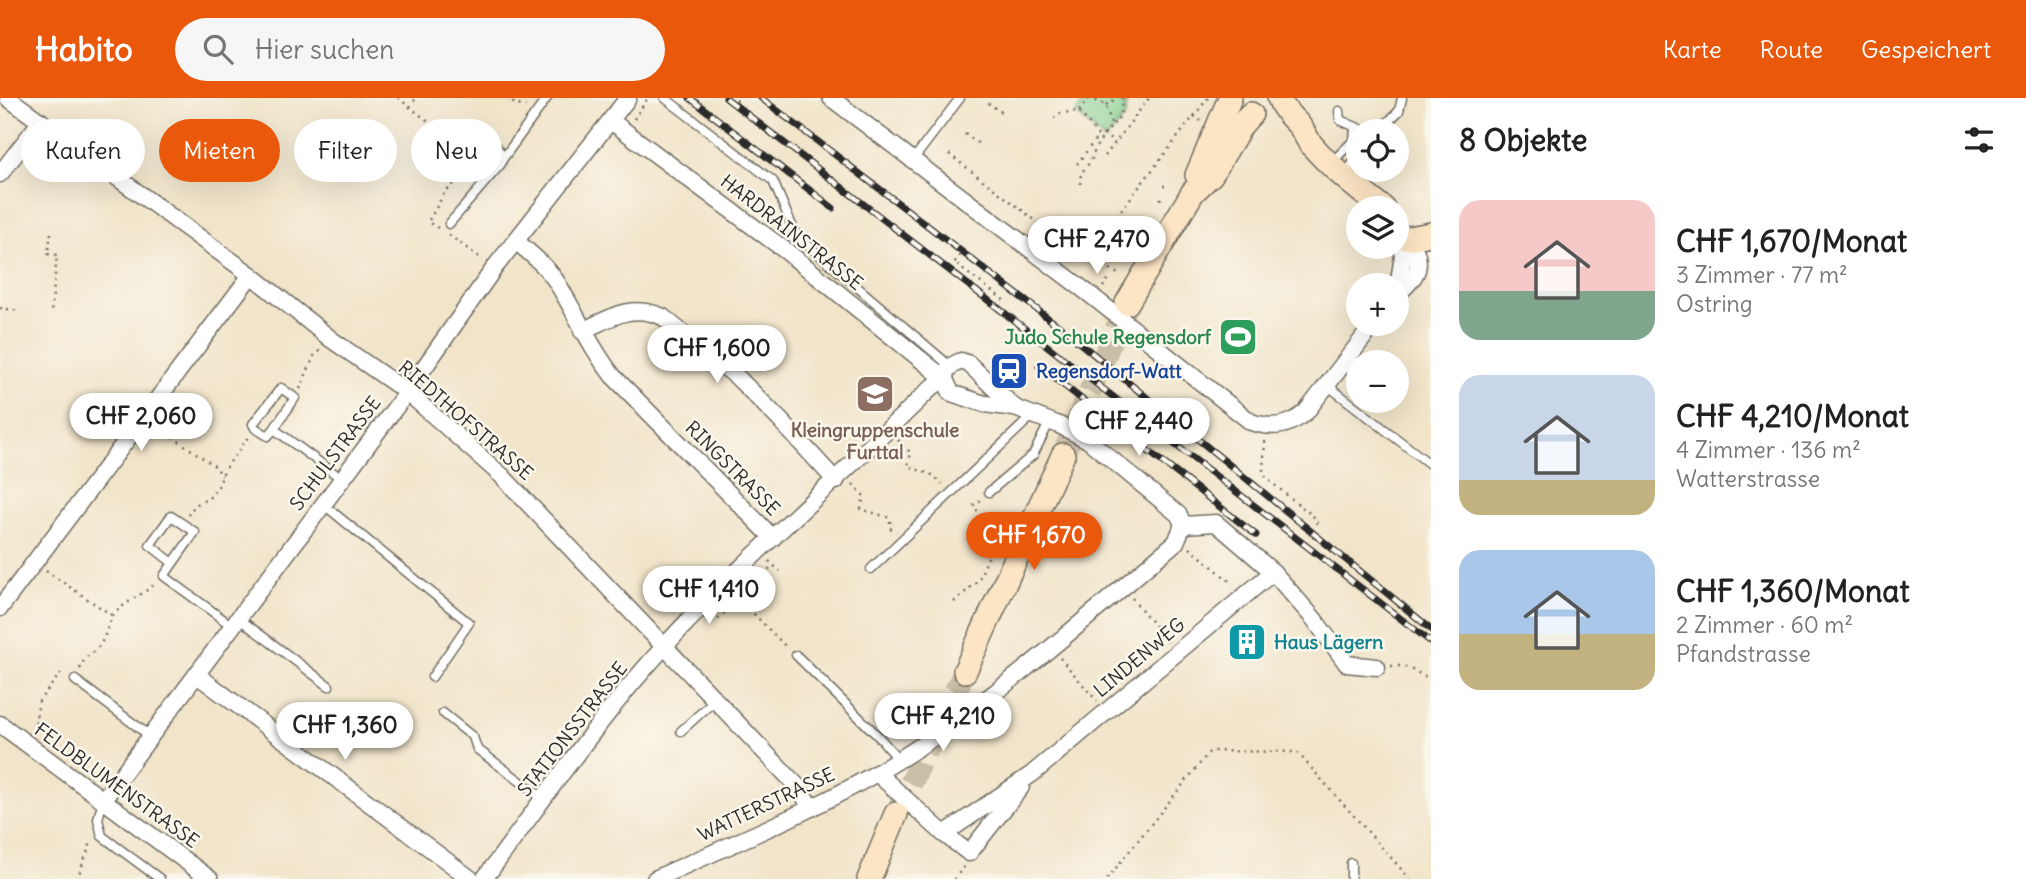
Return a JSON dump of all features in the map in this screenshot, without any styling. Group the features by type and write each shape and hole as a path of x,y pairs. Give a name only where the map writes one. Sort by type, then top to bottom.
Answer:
{"main road":[{"path":"1193,192 1199,168 1230,98 1238,108 1264,108 1294,136 1311,143 1341,174 1370,196"},
{"path":"1127,303 1193,192 1211,175 1242,124 1264,108"},
{"path":"1341,174 1355,196"},
{"path":"965,671 1063,455"},
{"path":"869,879 896,814"}],"street":[{"name":"RIEDTHOFSTRASSE","path":"8,98 38,119"},
{"name":"SCHULSTRASSE","path":"103,800 407,392 495,267 628,98"},
{"path":"831,98 1097,299 1251,422 1267,428 1284,426 1297,420 1365,336"},
{"name":"HARDRAINSTRASSE","path":"611,121 947,373 951,393 962,398 1015,408 1050,421 1088,440 1179,515 1184,525"},
{"path":"0,174 21,147"},
{"name":"RIEDTHOFSTRASSE","path":"124,182 251,275 332,340 407,392 502,476 800,789 811,808"},
{"path":"1409,284 1417,268 1418,253 1412,236"},
{"name":"RINGSTRASSE","path":"517,242 541,263 558,284 582,331 613,376 773,538"},
{"path":"0,608 251,275"},
{"path":"582,331 624,312 650,312 663,317 738,378 839,477"},
{"name":"HARDRAINSTRASSE","path":"947,373 961,361 969,364 1015,408"},
{"name":"STATIONSSTRASSE","path":"484,879 614,706 665,646 773,538 947,373"},
{"path":"1184,525 1216,523 1273,572 1314,619 1347,664 1377,667"},
{"name":"WATTERSTRASSE","path":"654,879 811,808 877,773 947,728 1051,648 1176,542 1184,525"},
{"name":"LINDENWEG","path":"1032,774 969,853 944,834 1032,774 1273,572"},
{"path":"197,675 471,879"},
{"name":"FELDBLUMENSTRASSE","path":"0,724 210,879"},
{"path":"877,773 944,834"}],"lane":[{"path":"502,160 547,98"},
{"path":"665,98 773,181 796,235 947,373"},
{"path":"913,160 960,98"},
{"path":"1391,119 1399,111 1402,98"},
{"path":"1339,111 1339,120 1346,123"},
{"path":"1341,174 1346,161"},
{"path":"1341,174 1346,169"},
{"path":"449,224 485,182"},
{"path":"1327,385 1431,465"},
{"path":"281,388 295,398 268,436 255,428 253,425 281,388"},
{"path":"871,569 1033,415"},
{"path":"989,492 1033,455 1050,421"},
{"path":"274,429 342,479"},
{"path":"323,504 470,623 432,677"},
{"path":"173,563 150,545 171,516 195,532 164,576 329,686"},
{"path":"796,655 880,738 898,760"},
{"path":"75,680 150,736"},
{"path":"681,731 715,700"},
{"path":"443,713 472,737 477,749 544,799"},
{"path":"103,800 98,819 102,836 160,879"},
{"path":"1351,863 1351,879"}],"path":[{"path":"398,98 428,119"},
{"path":"410,107 416,98"},
{"path":"507,98 516,105 539,108"},
{"path":"634,124 634,119 648,98"},
{"path":"1054,118 1060,113 1079,111 1089,98 1106,105 1120,98 1121,115 1096,147 1091,161 1081,173 1080,184"},
{"path":"1105,156 1149,98"},
{"path":"950,154 1084,258 1208,98"},
{"path":"988,103 1003,113"},
{"path":"1106,105 1112,127"},
{"path":"1079,111 1098,136"},
{"path":"1194,116 1203,123"},
{"path":"965,134 979,144"},
{"path":"1077,164 1098,136 1104,135 1115,143"},
{"path":"1032,239 1047,221"},
{"path":"51,233 48,254 57,255 51,314"},
{"path":"951,267 960,255"},
{"path":"954,262 1008,303"},
{"path":"1104,265 1116,273 1121,272"},
{"path":"1100,291 1111,276"},
{"path":"0,308 20,311"},
{"path":"295,398 314,356 332,340"},
{"path":"161,396 172,405 166,432 216,467 222,476"},
{"path":"181,523 195,505 209,498 219,485 224,470 255,428"},
{"path":"889,430 911,453 908,466 932,475 951,493"},
{"path":"1265,440 1263,471 1266,478 1312,516 1320,526"},
{"path":"839,477 864,496 861,509 890,518 890,528 904,538"},
{"path":"954,602 978,581 996,539 993,528 973,506 989,492"},
{"path":"1176,542 1189,547 1233,584"},
{"path":"34,563 113,615"},
{"path":"718,619 773,566"},
{"path":"30,735 36,728 39,701 60,674 75,680 86,655 98,647 113,615 121,607 144,594 164,576"},
{"path":"1123,587 1177,652"},
{"path":"739,599 796,655"},
{"path":"1051,648 1106,712"},
{"path":"1377,667 1404,666 1431,679"},
{"path":"1107,879 1210,751 1297,752 1410,879"},
{"path":"78,879 93,838 102,844"}],"green space":[{"path":"1086,98 1126,98 1125,116 1105,141 1076,113"}],"tunnel":[{"path":"1063,455 1127,303"},
{"path":"896,814 965,671"}],"railway":[{"path":"690,98 833,208"},
{"path":"726,98 1431,642"},
{"path":"761,98 1065,331 1431,629"},
{"path":"1039,366 1256,535"}],"place":[{"name":"Judo Schule Regensdorf","path":"1238,337"},
{"name":"Regensdorf-Watt","path":"1009,371"},
{"name":"Kleingruppenschule Furttal","path":"875,394"},
{"name":"Haus Lägern","path":"1247,642"}]}
